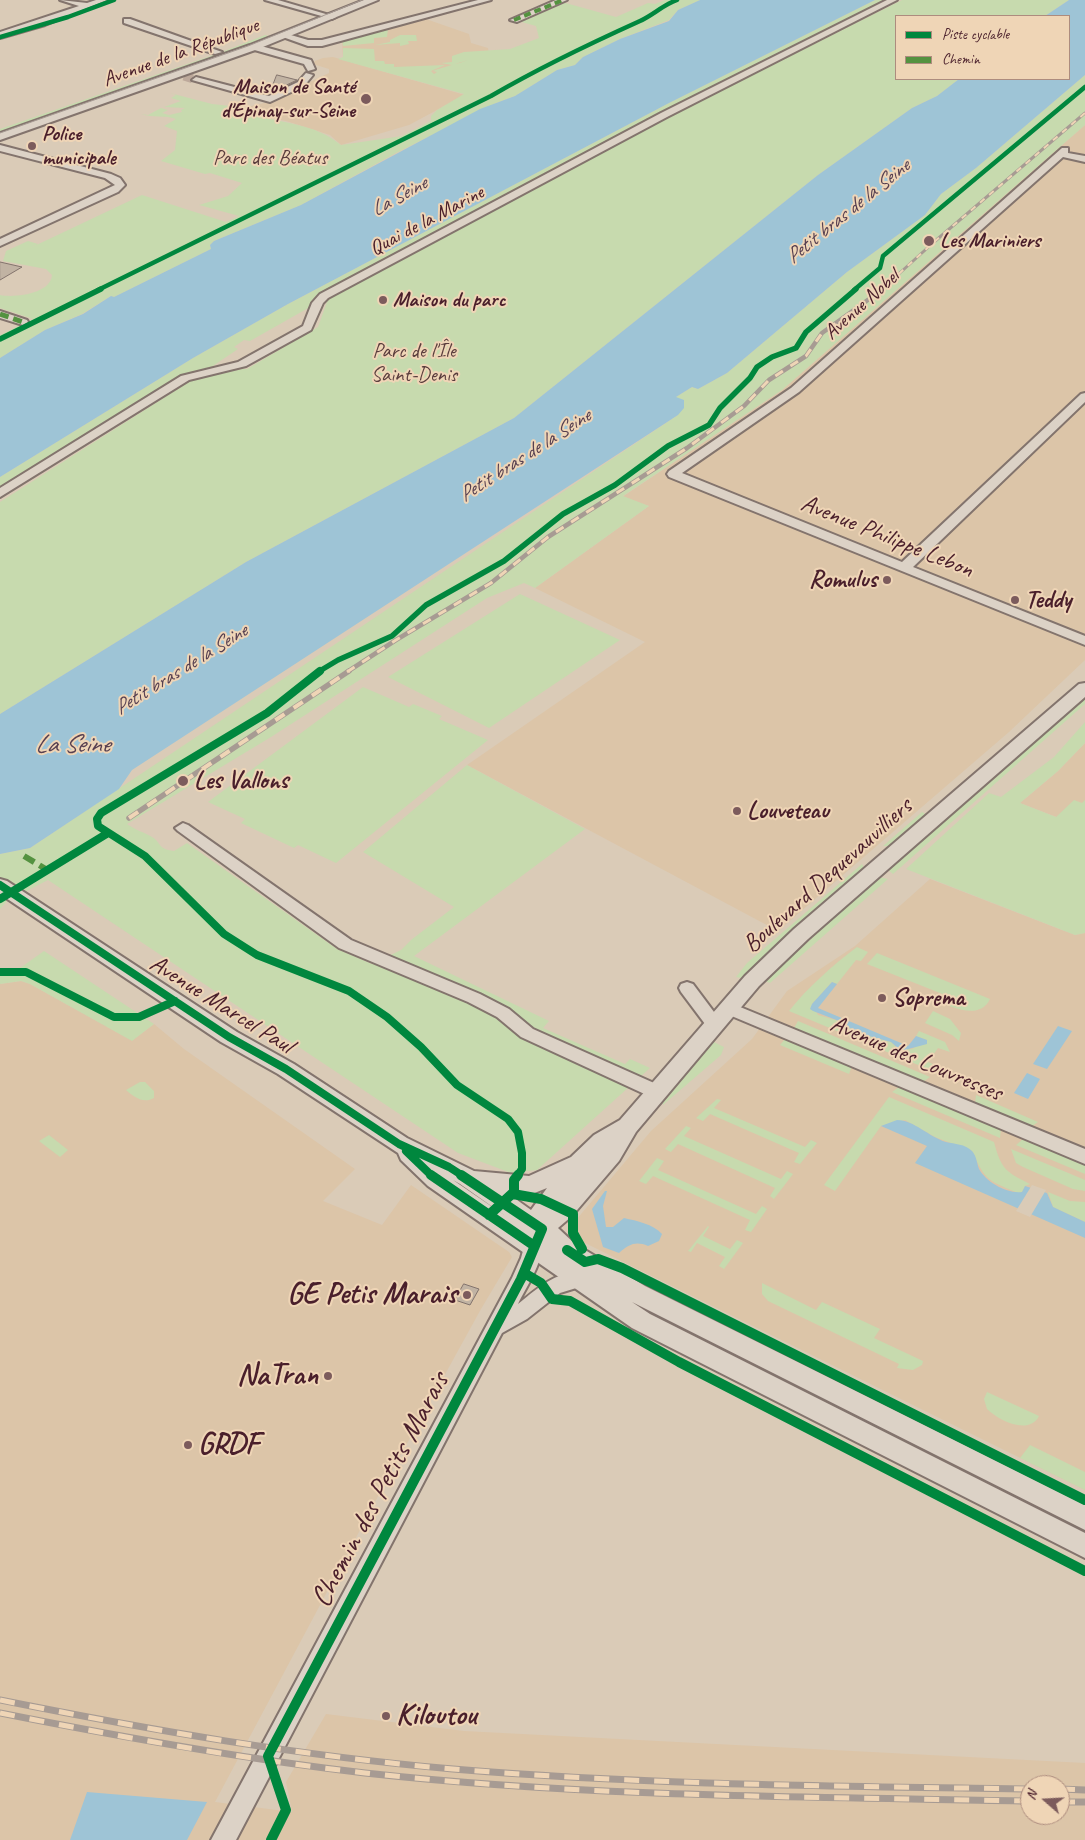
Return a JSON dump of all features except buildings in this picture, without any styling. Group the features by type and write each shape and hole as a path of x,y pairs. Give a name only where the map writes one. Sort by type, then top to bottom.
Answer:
{"main road":[{"name":"Avenue de la République","path":"0,127 218,52 350,0"},
{"name":"Avenue de la République","path":"0,137 181,75 373,0"},
{"name":"Boulevard Dequevauvilliers","path":"538,1237 611,1155 628,1126 750,983 801,934 1085,688"},
{"name":"Avenue Marcel Paul","path":"0,885 229,1037 286,1069 399,1144 468,1178 538,1237 578,1280 641,1321 1085,1546"},
{"name":"Boulevard Dequevauvilliers","path":"538,1237 542,1210 581,1162 602,1140 615,1130 628,1126"},
{"name":"Avenue Marcel Paul","path":"399,1144 436,1180 538,1237 566,1250 636,1293 1085,1518"},
{"name":"Boulevard Dequevauvilliers","path":"468,1178 514,1185 532,1185 581,1162"}],"street":[{"path":"64,0 88,6"},
{"path":"0,35 42,24 103,0"},
{"path":"269,0 332,17"},
{"path":"284,36 308,43 322,43 487,0"},
{"path":"514,20 563,0"},
{"name":"Quai de la Marine","path":"0,493 185,378 242,364 308,328 312,322 317,302 324,296 664,115 893,0"},
{"path":"127,21 218,52"},
{"path":"196,80 270,99 302,84 310,72 308,62 254,47"},
{"path":"0,148 108,176 117,180 120,185 112,191 0,243"},
{"name":"Avenue Nobel","path":"673,474 795,390 1063,152 1085,159"},
{"path":"0,314 23,322"},
{"path":"905,567 1085,396"},
{"name":"Avenue Philippe Lebon","path":"673,474 1085,641"},
{"path":"182,828 345,944 474,998 503,1013 535,1037 657,1092"},
{"path":"687,988 721,1016"},
{"name":"Avenue des Louvresses","path":"721,1016 1085,1157"},
{"name":"Chemin des Petits Marais","path":"224,1840 524,1273 538,1237"},
{"path":"494,1328 521,1312 548,1289 563,1282 578,1280"}],"shaded area":[{"path":"423,18 469,34 471,43 488,48 491,68 458,82 343,57 342,40 369,35"},
{"name":"Maison de Santé d'Épinay-sur-Seine","path":"333,57 465,95 409,125 341,145 330,135 286,121 249,114 243,108 264,103 329,73 329,69 313,64 315,61 323,58"},
{"path":"1085,125 1085,660 1009,732 778,931 467,765 645,642 535,588 649,506 622,497 781,391"},
{"path":"1085,743 1085,828 1020,803 1058,771"},
{"path":"930,879 1075,935 1085,933 1085,1490 579,1240 576,1220 651,1131 752,1039 787,991 855,946"},
{"path":"21,981 30,984 132,1040 154,1024 184,1049 355,1169 323,1201 382,1225 411,1185 509,1252 512,1257 481,1309 383,1487 215,1802 292,1812 286,1782 326,1714 464,1731 1085,1763 1085,1840 0,1840 0,984"}],"green space":[{"name":"Parc des Béatus","path":"665,0 700,0 678,10 669,20 620,39 583,57 575,65 557,70 515,96 496,103 396,153 301,205 214,241 210,245 211,249 114,297 111,296 82,314 45,330 0,358 0,335 33,319 0,308 0,295 22,295 39,290 45,287 52,275 46,269 3,261 6,251 28,241 38,244 28,249 142,195 226,222 239,216 199,205 228,196 242,183 161,161 175,150 177,131 164,126 176,119 150,116 141,114 148,115 161,108 168,110 162,113 169,115 182,112 181,110 185,108 164,107 181,101 171,98 176,95 170,93 212,104 240,107 249,114 320,132 341,145 402,136 431,121 431,116 437,110 464,94 338,59 343,57 343,48 374,49 375,61 394,64 394,67 445,65 431,71 434,74 437,72 433,71 452,65 441,63 452,62 452,56 464,52 510,49 539,38 536,26 518,21 562,2 616,17 648,3 655,4"},
{"path":"875,0 889,0 321,295 314,300 310,307 250,341 244,340 234,347 238,349 207,370 181,376 0,489 0,477 193,358 288,304 669,103"},
{"name":"Parc de l'Île Saint-Denis","path":"902,0 1069,0 1046,15 895,15 895,80 958,80 937,96 912,108 818,175 514,418 246,562 0,714 0,502 192,380 247,369 318,327 328,299 665,119"},
{"path":"388,29 387,37 374,38 374,43 343,46 342,40"},
{"path":"265,35 275,38 0,133 0,129 222,52"},
{"path":"400,35 416,35 417,41 408,41 409,44 400,46 400,43 375,45 390,42 390,40"},
{"path":"1085,75 1085,125 782,390 623,496 649,506 535,588 524,583 487,598 271,737 127,824 152,837 162,847 169,850 174,851 187,843 337,949 372,964 401,950 454,907 363,852 467,765 585,829 414,956 549,1021 543,1028 625,1064 630,1059 650,1068 537,1170 511,1173 458,1153 48,880 7,901 0,909 0,854 30,848 678,415 676,397 692,387 698,389 727,373 847,272 925,215 941,194 976,168"},
{"path":"520,594 620,640 489,728 388,677"},
{"path":"363,687 409,707 413,704 442,716 439,719 488,740 336,863 298,845 294,848 241,823 245,819 208,802"},
{"path":"1085,696 1085,704 893,874 887,869"},
{"path":"1085,722 1085,743 1058,771 1020,803 1056,817 1074,800 1082,803 1085,800 1085,933 1075,935 906,869 989,793 1001,797 1054,757"},
{"path":"922,812 927,815 892,846 883,846"},
{"path":"862,864 865,869 741,978 736,977 747,963"},
{"path":"879,877 888,879 770,983 765,981"},
{"path":"857,947 868,952 861,961 856,960 837,984 832,982 812,1004 818,1015 839,1021 858,1033 891,1042 899,1050 912,1049 927,1040 916,1036 919,1031 945,1042 950,1052 938,1048 928,1062 940,1067 935,1072 789,1011 821,977"},
{"path":"44,951 154,1024 132,1041 30,984 21,981 0,984 0,969 20,968"},
{"path":"877,953 990,999 986,1005 974,1011 946,1005 940,1002 945,995 867,964"},
{"path":"933,1011 950,1019 961,1033 959,1041 952,1035 925,1023"},
{"path":"798,1021 930,1077 923,1082 794,1028"},
{"path":"785,1039 852,1066 849,1074 780,1045"},
{"path":"714,1042 724,1047 721,1055 663,1105 663,1103"},
{"path":"140,1082 145,1082 154,1091 154,1098 142,1100 126,1090"},
{"path":"899,1087 1001,1129 1000,1138 892,1092"},
{"path":"976,1095 1038,1122 1031,1127 975,1104"},
{"path":"889,1097 994,1142 999,1158 1006,1169 1030,1184 1025,1186 1022,1192 1018,1193 994,1182 981,1169 972,1151 935,1137 905,1120 881,1126 835,1191 824,1185"},
{"path":"717,1099 721,1100 714,1108 805,1147 811,1140 817,1143 800,1164 794,1162 799,1153 710,1114 703,1121 696,1118"},
{"path":"686,1126 691,1128 684,1136 781,1179 787,1171 793,1174 774,1199 770,1196 775,1188 678,1144 671,1152 665,1149"},
{"path":"49,1135 68,1150 60,1157 39,1141"},
{"path":"1023,1139 1085,1165 1085,1174 1016,1145"},
{"path":"1011,1149 1085,1180 1085,1191 1073,1189 1023,1167 1016,1163"},
{"path":"657,1158 664,1161 658,1170 756,1214 762,1206 767,1209 751,1232 745,1230 750,1220 653,1176 646,1184 639,1181"},
{"path":"1048,1192 1070,1201 1085,1202 1085,1222 1053,1207"},
{"path":"708,1226 703,1236 730,1249 737,1240 743,1243 724,1269 719,1266 725,1257 697,1243 691,1252 688,1251"},
{"path":"762,1283 816,1310 822,1302 880,1329 874,1338 923,1361 922,1365 913,1370 897,1368 899,1364 768,1301 762,1294"},
{"path":"987,1392 1039,1416 1028,1425 1013,1424 998,1418 987,1409 984,1399"},
{"path":"1030,1445 1085,1472 1085,1490 1020,1458"}],"water":[{"name":"La Seine","path":"700,0 875,0 669,103 288,304 193,358 0,477 0,358 45,330 83,314 111,296 114,297 211,249 210,245 214,241 301,205 480,109 515,96 557,70 575,65 583,57 620,39 669,21 678,10"},
{"name":"La Seine","path":"1069,0 1085,0 1085,75 976,168 941,194 925,215 847,272 727,373 698,389 692,387 676,397 684,400 684,408 678,415 132,770 119,789 30,848 0,854 0,714 246,562 514,418 818,175 912,108 937,96 958,80 1070,80 1070,15 1046,15"},
{"path":"832,982 837,984 818,1008 908,1046 916,1036 927,1040 927,1044 901,1051 891,1042 858,1033 839,1021 810,1009 812,1004"},
{"path":"1058,1026 1072,1031 1047,1069 1033,1064"},
{"path":"1027,1073 1040,1079 1028,1099 1014,1093"},
{"path":"897,1120 909,1123 940,1140 969,1149 972,1151 982,1174 992,1183 1004,1189 1022,1192 1025,1186 1047,1193 1053,1207 1085,1222 1085,1238 915,1163 927,1146 881,1126"},
{"path":"605,1191 607,1191 603,1206 606,1227 613,1227 624,1218 634,1220 649,1225 662,1234 659,1241 648,1246 633,1244 619,1253 603,1247 592,1209"},
{"path":"87,1792 207,1802 187,1840 70,1840"}],"pier":[{"path":"1032,1185 1046,1190 1030,1217 1016,1211"}],"tunnel":[{"path":"184,76 196,80"}],"tram line":[{"path":"0,133 248,46 362,0"}],"railway":[{"path":"881,290 934,242 1085,113"},
{"path":"347,672 491,583 548,537 687,448 744,406 769,380 806,356 822,333 883,289"},
{"path":"129,818 349,671"},
{"path":"0,1700 225,1741 339,1757 453,1769 669,1782 1020,1789"},
{"path":"0,1713 227,1754 365,1773 448,1781 530,1787 780,1797 1020,1801"},
{"path":"1070,1789 1085,1790"},
{"path":"1070,1802 1085,1802"}],"marked path":[{"path":"514,20 563,0"},
{"path":"0,314 23,322"},
{"path":"24,856 49,871"}],"cycle path":[{"path":"0,37 68,17 114,0"},
{"path":"0,339 491,96 541,67 646,18 663,5 677,0"},
{"path":"489,1215 514,1192 514,1180 522,1169 522,1153 518,1132 508,1119 457,1085 421,1047 387,1017 349,991 257,955 224,934 145,856 98,826 97,819 101,813 267,713 309,678 338,660 392,636 426,605 504,561 538,536 563,514 615,485 668,446 709,425 713,422 720,408 750,378 757,367 772,357 796,348 806,332 880,268 883,256 1085,87"},
{"path":"0,899 108,833"},
{"path":"0,885 229,1037 286,1069 399,1144 449,1167 542,1229 521,1279 268,1756 286,1810 271,1840"},
{"path":"0,972 26,972 114,1017 139,1017 153,1013 175,1001"},
{"path":"406,1151 436,1180 533,1245"},
{"path":"513,1194 541,1199 573,1214 571,1223 573,1233 582,1249"},
{"path":"567,1250 585,1262 598,1259 622,1268 1085,1500"},
{"path":"524,1273 534,1277 541,1283 547,1289 552,1299 570,1301 679,1362 1085,1571"}],"place":[{"name":"Maison de Santé d'Épinay-sur-Seine","path":"366,99"},
{"name":"Police municipale","path":"32,146"},
{"name":"Les Mariniers","path":"929,241"},
{"name":"Maison du parc","path":"383,300"},
{"name":"Romulus","path":"887,580"},
{"name":"Teddy","path":"1015,600"},
{"name":"Les Vallons","path":"183,781"},
{"name":"Louveteau","path":"737,811"},
{"name":"Soprema","path":"882,998"},
{"name":"GE Petis Marais","path":"467,1295"},
{"name":"NaTran","path":"328,1376"},
{"name":"GRDF","path":"188,1445"},
{"name":"Kiloutou","path":"386,1716"}],"water label":[{"name":"Petit bras de la Seine","path":"848,212"},
{"name":"Petit bras de la Seine","path":"525,456"},
{"name":"Petit bras de la Seine","path":"181,670"}]}
